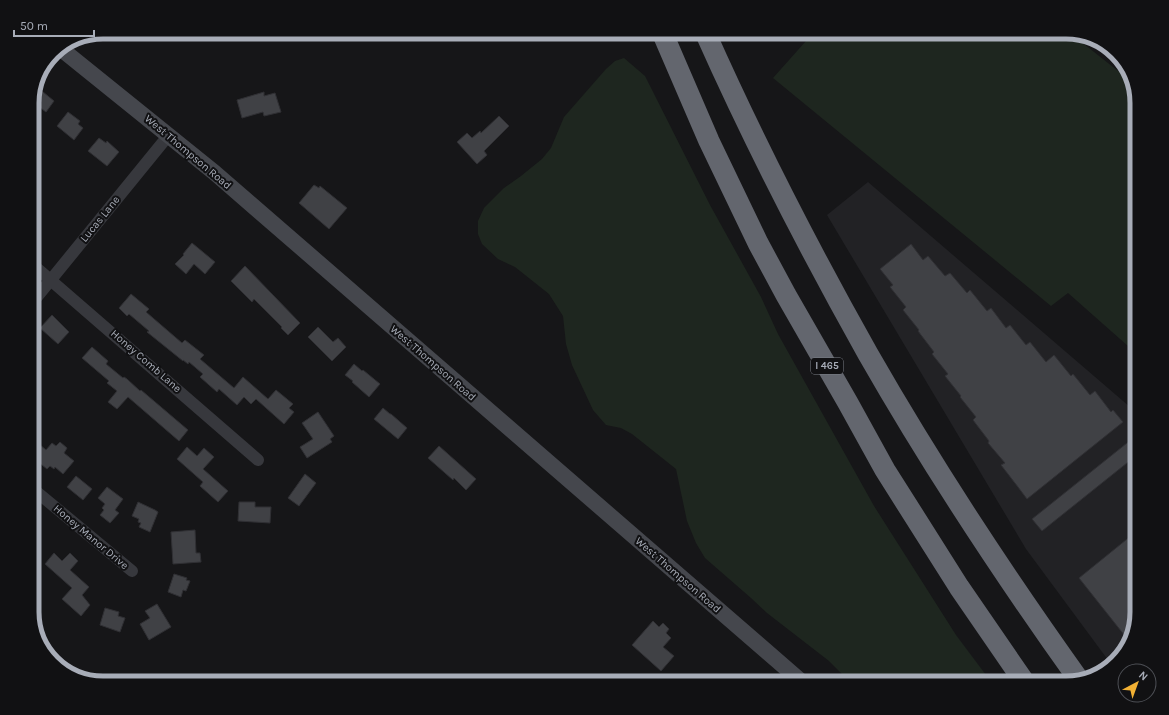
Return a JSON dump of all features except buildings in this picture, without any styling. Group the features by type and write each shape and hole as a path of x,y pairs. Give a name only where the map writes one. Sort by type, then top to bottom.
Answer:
{"highway":[{"name":"I 465","path":"665,39 709,141 758,242 786,295 885,470 959,587 1020,676"},
{"path":"707,39 778,186 869,356 930,458 1004,572 1075,675"}],"main road":[{"name":"West Thompson Road","path":"65,52 214,173 795,676"}],"street":[{"name":"Lucas Lane","path":"39,294 168,136"},
{"name":"Honey Comb Lane","path":"39,270 258,460"},
{"name":"Honey Manor Drive","path":"39,494 132,572"}],"shaded area":[{"path":"808,39 1066,39 1080,41 1123,75 1129,90 1130,348 1068,293 1051,306 773,78"},
{"path":"624,58 645,76 710,205 761,297 778,334 874,506 956,635 987,676 844,676 829,661 767,613 705,558 696,543 687,521 676,469 632,434 621,428 606,425 593,410 572,365 566,344 563,316 549,294 515,267 498,259 482,244 478,234 478,221 484,208 504,188 542,159 551,148 564,117 606,69 615,61"},
{"path":"868,182 1130,407 1130,612 1128,629 1125,637 1117,651 1108,660 1026,549 827,215"}]}
